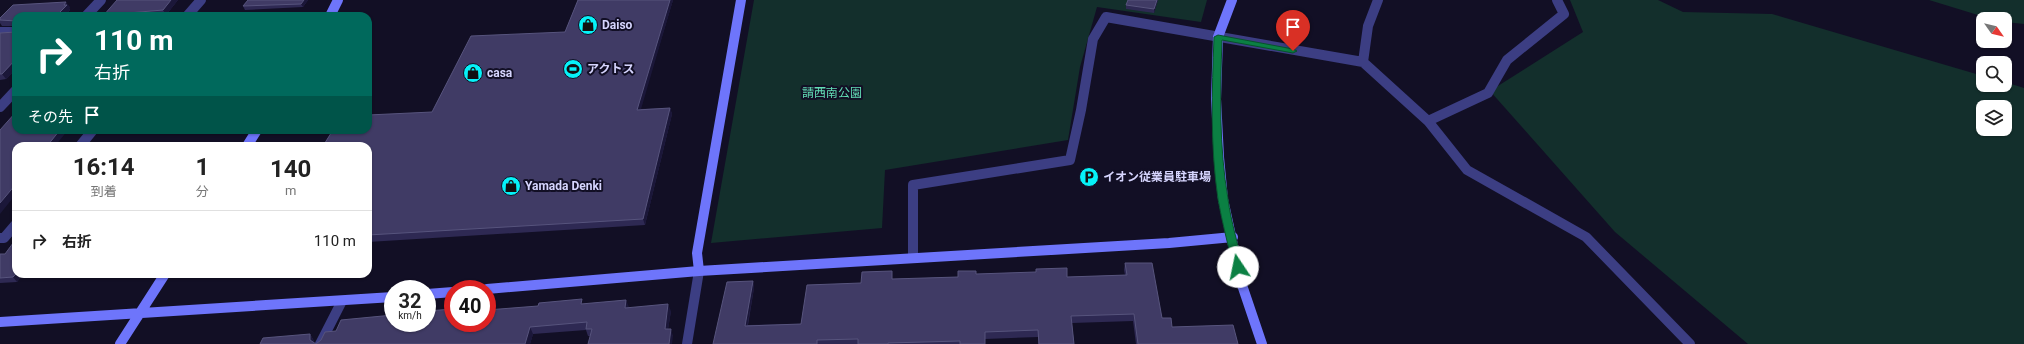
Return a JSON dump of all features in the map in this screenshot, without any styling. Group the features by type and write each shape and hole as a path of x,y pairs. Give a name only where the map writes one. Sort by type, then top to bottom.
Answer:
{"street":[{"path":"90,12 101,0"},
{"path":"190,12 201,0"},
{"path":"332,12 338,0"},
{"path":"333,12 343,0"},
{"path":"687,344 699,271 697,253 741,0"},
{"path":"1232,0 1218,37 1216,99 1219,157 1223,199 1241,282 1262,344"},
{"path":"1363,62 1368,26 1378,0"},
{"path":"1428,121 1488,94 1507,60 1564,14 1557,0"},
{"path":"913,258 913,185 1070,160 1082,110 1087,66 1093,39 1106,17 1338,59 1363,62 1428,121 1467,170 1586,237 1690,344"},
{"path":"0,32 12,32"},
{"path":"0,107 12,94"},
{"path":"83,142 90,134"},
{"path":"0,238 4,238 12,229"},
{"path":"496,288 699,271 1169,243 1232,237"},
{"path":"120,344 163,278"},
{"path":"0,322 384,298"},
{"path":"320,344 342,301"}],"green space":[{"name":"請西南公園","path":"754,0 1207,0 1201,22 1097,7 1080,67 1068,140 885,170 882,228 711,243"},
{"path":"1570,0 1658,0 1683,12 1772,14 1976,74 1976,92 2012,92 2012,84 2024,88 2024,344 1748,344 1615,232 1490,91 1583,32"},
{"path":"1929,0 2024,0 2024,24 2012,23 2012,12 1976,12 1976,14"}],"building":[{"path":"117,0 171,0 163,10 106,12"},
{"path":"248,0 304,0 301,4 243,6"},
{"path":"578,0 670,0 637,110 670,108 643,219 372,235 372,142 326,142 330,134 372,134 372,115 432,112 471,36 565,32"},
{"path":"1128,0 1157,0 1154,9 1126,5"},
{"path":"66,2 64,5 67,5 60,12 12,12 12,21 0,20 0,18 13,5"},
{"path":"12,32 12,63 2,74 0,74 0,33"},
{"path":"12,116 12,134 57,134 50,142 12,142 12,189 0,203 0,130"},
{"path":"12,244 12,277 0,278 0,254 5,254"},
{"path":"1125,263 1152,263 1162,318 1171,318 1172,327 1233,325 1238,344 1138,344 1134,314 1071,316 1074,344 1039,344 1038,330 985,332 985,344 960,344 960,341 858,344 858,339 817,340 817,344 713,344 727,282 753,281 745,326 801,324 807,285 861,283 862,272 892,271 892,279 958,277 958,271 976,271 976,274 1036,272 1036,269 1067,268 1067,277 1127,275"},
{"path":"582,299 581,304 626,300 625,308 668,304 665,329 671,329 669,344 588,344 592,329 586,329 587,322 530,327 525,344 316,344 321,340 325,332 336,331 341,320 384,316 384,332 436,332 436,310 444,310 444,332 496,332 496,309 538,306 539,303"},
{"path":"310,334 310,340 316,344 260,344 263,338"}],"place":[{"name":"Daiso","path":"588,25"},
{"name":"アクトス","path":"573,69"},
{"name":"casa","path":"473,73"},
{"name":"イオン従業員駐車場","path":"1089,177"},
{"name":"Yamada Denki","path":"511,186"}],"route":[{"path":"1238,267 1223,199 1219,157 1216,99 1218,37 1293,51"}]}
